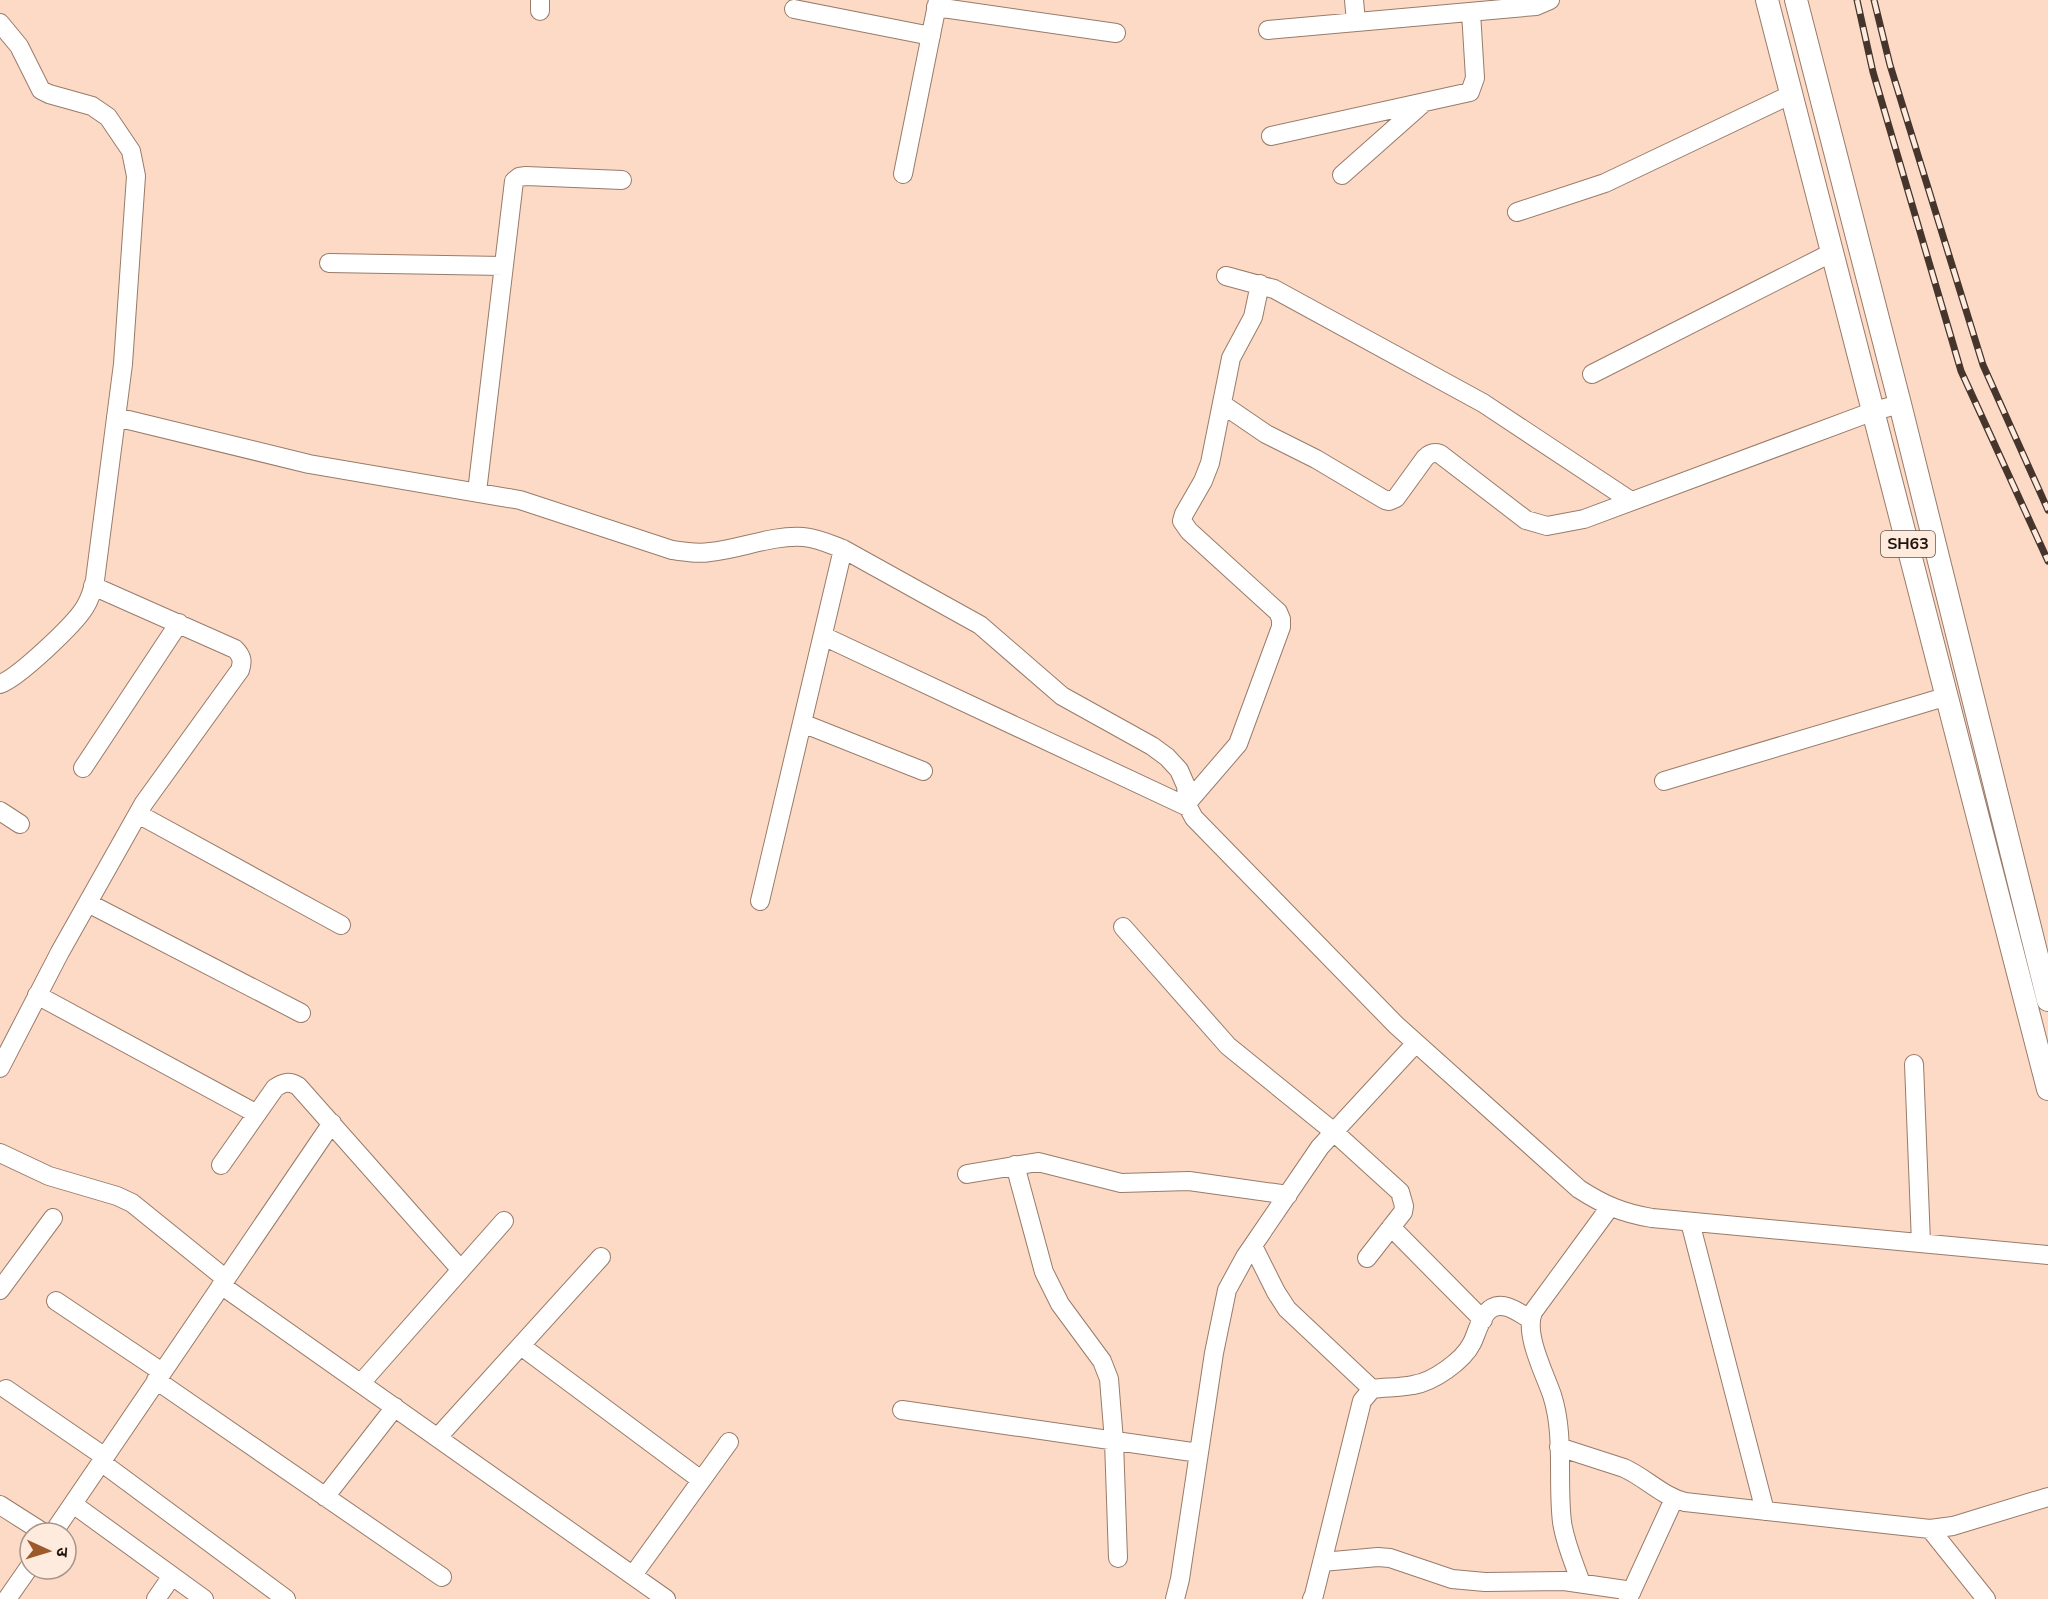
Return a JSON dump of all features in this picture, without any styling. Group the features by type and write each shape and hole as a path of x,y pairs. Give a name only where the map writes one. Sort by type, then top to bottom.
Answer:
{"main road":[{"name":"SH63","path":"1767,0 2048,1089"},
{"name":"SH63","path":"1796,0 1900,404 2048,1000"}],"street":[{"path":"1354,0 1356,22"},
{"path":"1268,30 1356,22 1452,7 1471,12 1536,6 1550,0"},
{"path":"903,174 937,4 1116,33"},
{"path":"794,9 931,36"},
{"path":"1271,136 1470,92 1475,78 1471,12"},
{"path":"0,23 19,46 41,90 101,111 127,142 133,157 136,176 123,364 93,586 85,607 76,618 16,675 0,684"},
{"path":"1517,212 1605,183 1792,94"},
{"path":"1342,175 1423,104"},
{"path":"477,492 514,181 519,177 622,180"},
{"path":"1592,374 1833,252"},
{"path":"329,263 504,266"},
{"path":"1226,276 1274,289 1483,403 1631,501"},
{"path":"1188,804 1238,744 1281,627 1278,612 1189,531 1182,521 1210,463 1231,358 1253,317 1260,284"},
{"path":"1222,404 1266,435 1316,459 1385,500 1396,498 1425,458 1435,453 1440,454 1526,520 1547,526 1571,522 1874,411 1900,404"},
{"path":"116,417 309,464 520,500 672,550 709,553 783,538 803,537 823,541 843,549 980,626 1067,700 1167,756 1179,770 1186,786 1188,804 1194,818 1396,1025 1579,1188 1610,1207 1635,1215 1690,1222 2048,1255"},
{"path":"760,901 843,549"},
{"path":"0,1068 37,995 138,814 155,786 240,670 242,663 241,655 235,649 93,586"},
{"path":"83,768 179,623"},
{"path":"823,636 1188,804"},
{"path":"1664,781 1948,696"},
{"path":"802,723 923,771"},
{"path":"0,811 20,824"},
{"path":"138,814 341,925"},
{"path":"88,903 302,1013"},
{"path":"1123,927 1228,1046 1334,1132 1400,1192 1404,1206 1403,1212 1367,1258"},
{"path":"37,995 257,1114"},
{"path":"1175,1599 1180,1579 1219,1322 1227,1290 1253,1246 1320,1147 1416,1043"},
{"path":"1914,1064 1921,1243"},
{"path":"221,1165 275,1088 283,1083 291,1082 298,1086 332,1123 461,1270"},
{"path":"61,1521 332,1123"},
{"path":"0,1153 49,1176 117,1196 132,1203 223,1282 361,1383 666,1599"},
{"path":"967,1174 1038,1162 1121,1183 1189,1181 1288,1195"},
{"path":"1015,1165 1044,1272 1106,1370 1111,1390 1118,1558"},
{"path":"1581,1583 1566,1542 1562,1521 1556,1410 1531,1336 1530,1319 1610,1207"},
{"path":"0,1290 53,1218"},
{"path":"361,1383 504,1221"},
{"path":"1690,1222 1764,1511"},
{"path":"1391,1227 1483,1320"},
{"path":"1253,1246 1287,1309 1372,1389"},
{"path":"438,1437 601,1257"},
{"path":"56,1301 325,1497 442,1577"},
{"path":"1312,1599 1362,1401 1372,1389 1423,1383 1453,1365 1463,1357 1471,1345 1489,1310 1500,1305 1530,1319"},
{"path":"521,1346 701,1480"},
{"path":"6,1389 103,1459 286,1599"},
{"path":"325,1497 395,1407"},
{"path":"902,1410 1199,1453"},
{"path":"633,1575 729,1442"},
{"path":"1559,1448 1624,1468 1674,1499 1930,1529 1953,1526 2048,1497"},
{"path":"1322,1562 1390,1558 1452,1579 1485,1582 1564,1581 1630,1595 1674,1499"},
{"path":"73,1504 204,1599"},
{"path":"0,1505 25,1521"},
{"path":"1930,1529 1986,1599"},
{"path":"156,1599 172,1576"},
{"path":"8,1599 20,1581"}],"railway":[{"path":"1857,0 1873,72 1961,371 2048,561"},
{"path":"1874,0 1890,65 1983,365 2048,510"}]}
